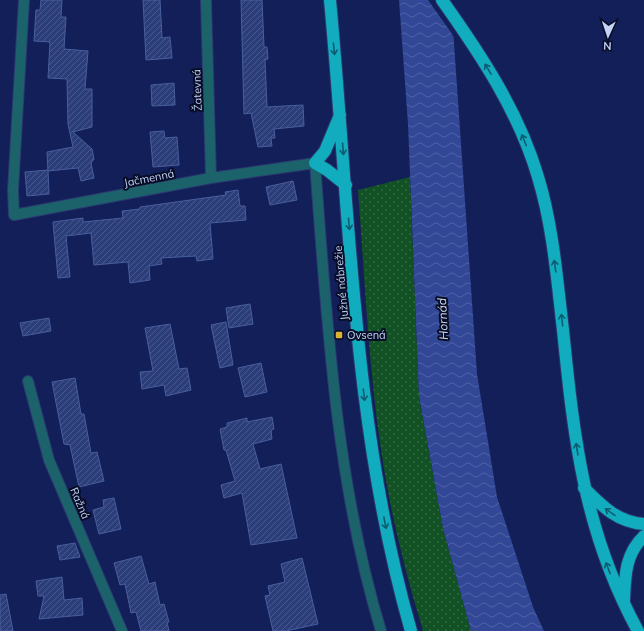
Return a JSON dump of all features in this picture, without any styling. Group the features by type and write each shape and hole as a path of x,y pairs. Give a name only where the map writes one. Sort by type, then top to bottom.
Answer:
{"highway":[{"name":"Južné nábrežie","path":"330,0 341,112 360,356 369,432 377,486 389,544 411,631"},
{"path":"442,0 488,68 507,103 533,160 544,201 555,266 571,406 584,488 602,553 624,604 638,631"},
{"path":"341,112 325,151 315,163 327,170 346,185"},
{"path":"584,488 603,507 615,516 626,521 644,524"},
{"path":"624,604 627,561 636,544 644,536"}],"street":[{"name":"Jačmenná","path":"24,0 12,190 14,216 211,178 315,163"},
{"name":"Žatevná","path":"206,0 211,178"},
{"name":"Južné nábrežie","path":"315,163 334,399 345,476 359,547 381,631"},
{"name":"Ražná","path":"28,380 49,460 122,631"}],"green space":[{"path":"410,177 419,397 443,528 471,631 423,631 396,530 379,434 368,330 358,190"}],"water":[{"name":"Hornád","path":"399,0 451,0 477,374 497,497 533,607 544,631 471,631 443,528 419,396 408,124"}],"pier":[{"path":"428,0 453,0 457,42 450,31"}],"building":[{"path":"41,0 62,0 61,17 66,17 64,49 88,51 85,89 92,89 92,127 73,132 92,149 94,159 91,163 94,178 81,181 78,168 48,171 47,152 73,147 68,124 67,79 48,78 50,42 34,41 36,10 40,10"},
{"path":"143,0 160,0 162,38 170,37 172,58 146,60"},
{"path":"241,0 262,0 264,47 267,47 268,59 265,60 267,107 303,105 304,126 274,129 275,138 271,138 272,146 258,147 251,113 244,114"},
{"path":"174,83 175,105 152,106 151,85"},
{"path":"164,131 165,138 177,137 179,165 153,167 150,132"},
{"path":"48,170 49,194 27,196 25,172"},
{"path":"293,181 297,200 270,205 266,187"},
{"path":"238,190 240,206 245,206 246,220 210,223 213,259 197,261 196,256 161,258 162,264 149,266 150,280 130,283 128,262 94,265 91,233 66,236 70,277 58,278 53,222 83,218 83,222 123,218 122,211 140,209 140,207 226,195 225,192"},
{"path":"250,304 253,324 229,328 226,308"},
{"path":"49,318 51,331 23,336 20,323"},
{"path":"226,322 233,365 220,368 211,325"},
{"path":"170,324 179,369 187,368 191,390 166,396 164,385 142,389 140,372 153,371 145,328"},
{"path":"261,363 267,392 245,397 238,368"},
{"path":"75,378 81,414 84,414 91,453 97,452 104,481 79,487 70,445 64,444 52,382"},
{"path":"272,417 274,429 271,430 272,439 253,444 260,469 281,464 297,538 251,545 242,493 224,498 221,485 235,481 226,450 224,450 220,429 227,427 227,423 247,418 247,422"},
{"path":"114,498 121,529 99,534 93,510 104,507 103,500"},
{"path":"75,543 80,557 60,560 57,546"},
{"path":"141,556 149,584 155,582 160,605 164,604 169,622 167,622 169,631 141,631 136,612 131,613 125,584 120,585 114,563"},
{"path":"302,558 318,624 286,631 273,631 265,596 270,595 268,586 285,582 281,564"},
{"path":"62,577 64,600 82,598 83,615 39,619 44,596 38,596 36,581"},
{"path":"6,594 13,631 0,631 0,595"}],"place":[{"name":"Ovsená","path":"339,335"}]}
